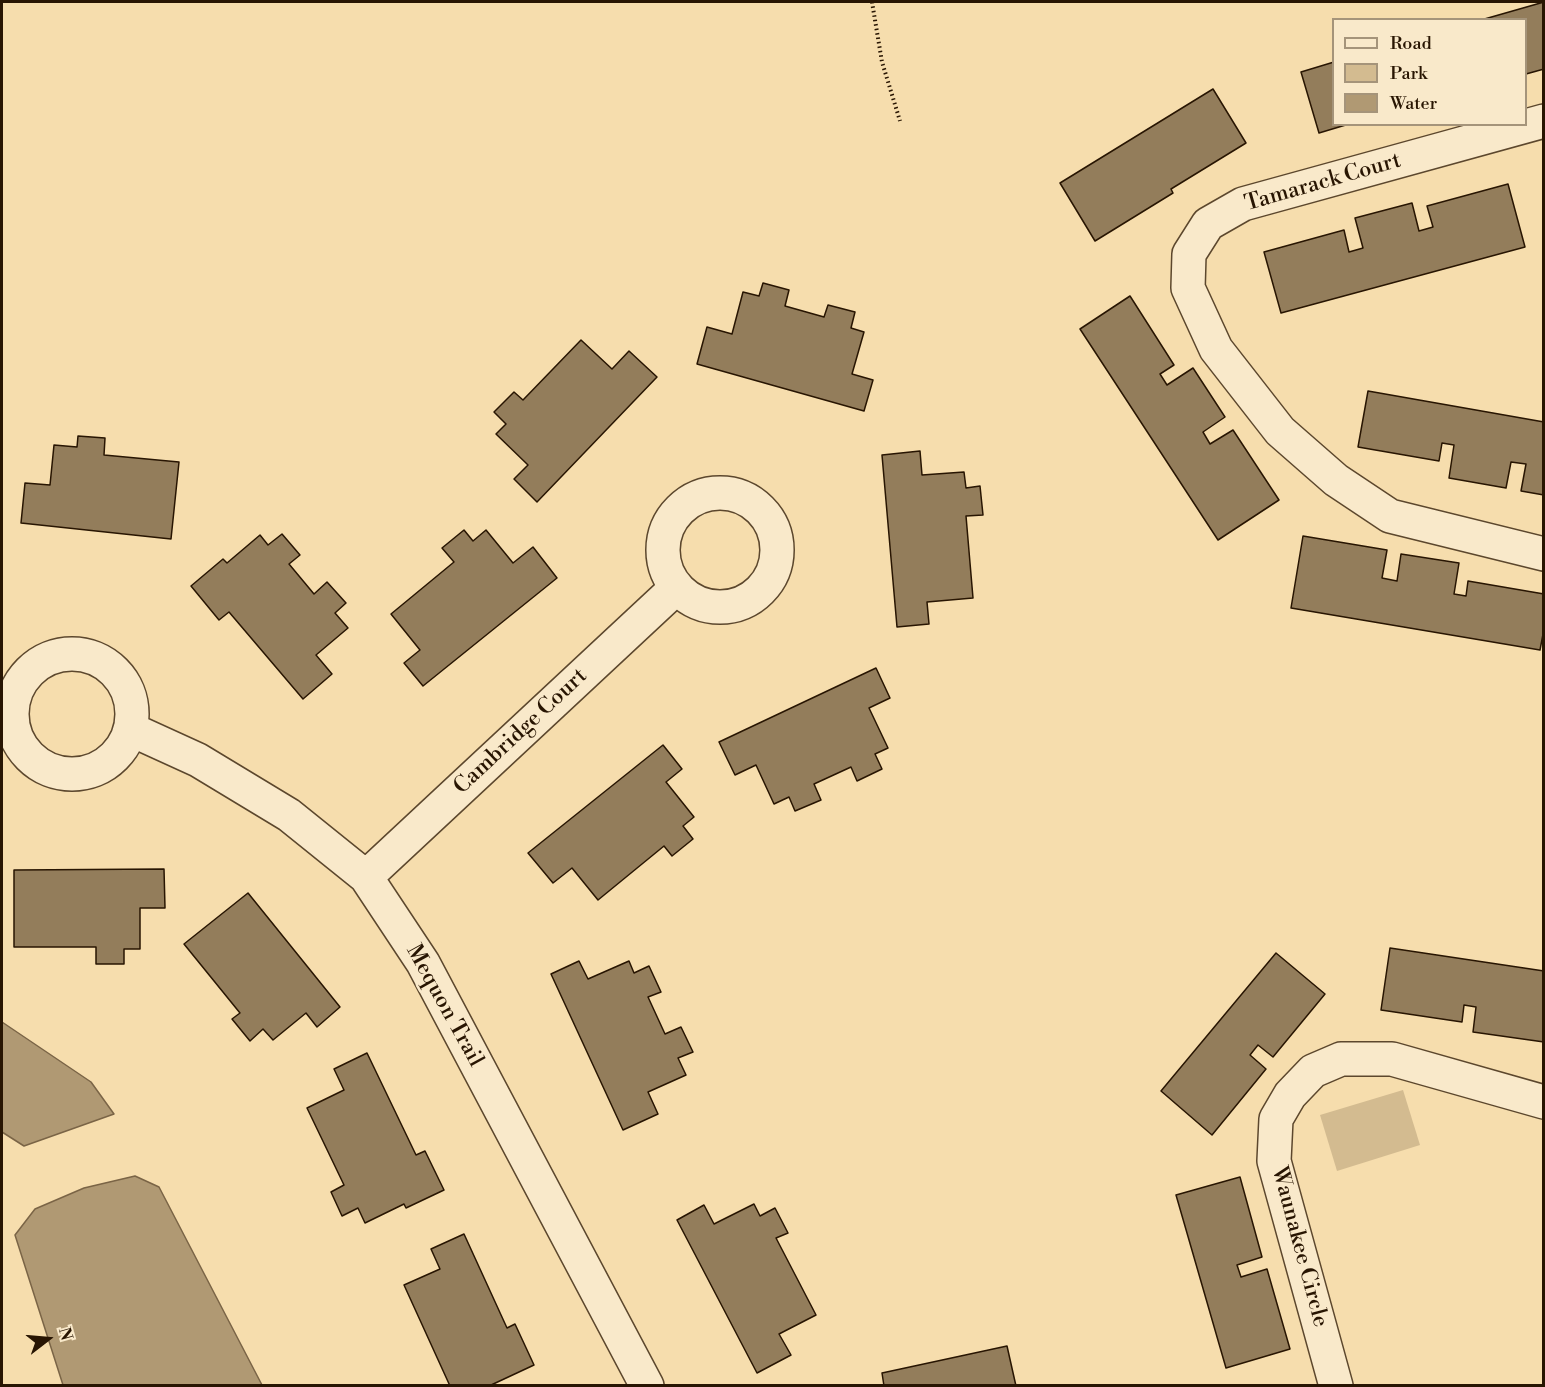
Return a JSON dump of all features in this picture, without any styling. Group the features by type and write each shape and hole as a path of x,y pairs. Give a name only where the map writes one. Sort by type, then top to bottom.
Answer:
{"street":[{"name":"Tamarack Court","path":"1527,126 1544,121"},
{"name":"Tamarack Court","path":"1526,126 1243,204 1208,224 1189,254 1188,288 1216,349 1281,431 1336,480 1390,516 1544,554"},
{"name":"Cambridge Court","path":"366,877 676,588"},
{"name":"Mequon Trail","path":"130,729 198,760 289,814 366,877 423,963 647,1386"},
{"name":"Waunakee Circle","path":"1336,1386 1274,1161 1276,1119 1290,1095 1313,1071 1341,1059 1392,1059 1544,1102"}],"path":[{"path":"872,2 882,62 900,121"}],"green space":[{"path":"1403,1090 1420,1145 1337,1171 1320,1115"}],"water":[{"path":"2,1022 91,1082 114,1114 24,1146 2,1132"},
{"path":"135,1176 159,1187 262,1385 63,1385 15,1235 35,1209 84,1188"}],"building":[{"path":"1544,2 1544,69 1527,74 1527,18 1488,18"},
{"path":"1332,63 1332,126 1342,126 1319,133 1301,72"},
{"path":"1213,89 1246,143 1171,189 1173,193 1095,241 1060,183"},
{"path":"1508,184 1525,247 1281,313 1264,252 1344,230 1349,252 1363,248 1355,218 1412,203 1419,231 1433,227 1427,206"},
{"path":"763,283 789,290 785,306 824,317 828,305 855,312 851,328 864,332 852,374 873,380 864,411 697,364 707,327 732,334 743,292 759,296"},
{"path":"1130,296 1174,365 1160,374 1167,385 1193,368 1225,417 1203,432 1210,444 1233,430 1279,500 1218,540 1080,329"},
{"path":"581,340 612,369 629,351 657,377 537,502 514,479 528,465 496,434 506,424 494,412 514,392 523,400"},
{"path":"1368,391 1544,422 1544,495 1521,491 1526,464 1511,462 1506,488 1449,478 1454,445 1442,443 1439,461 1358,447"},
{"path":"78,436 105,438 104,455 179,462 171,539 21,523 25,483 50,485 54,445 77,447"},
{"path":"920,451 922,475 964,472 966,488 980,486 983,515 966,516 973,598 927,602 929,624 897,627 882,455"},
{"path":"464,530 473,541 486,530 513,563 533,547 557,578 423,686 404,663 420,650 391,614 454,562 442,548"},
{"path":"282,534 300,555 289,564 314,594 327,582 346,603 335,613 348,628 316,655 332,674 303,699 229,612 219,620 191,586 223,559 227,563 260,535 268,545"},
{"path":"1303,536 1387,550 1382,578 1397,581 1401,554 1459,563 1454,594 1466,596 1468,581 1544,594 1544,629 1540,650 1291,608"},
{"path":"876,668 890,698 869,708 888,748 875,754 882,769 857,781 851,767 814,784 821,800 795,811 789,797 774,804 756,765 735,775 719,742"},
{"path":"663,745 682,769 666,782 694,817 683,826 693,839 672,856 664,846 598,900 572,868 553,883 528,853"},
{"path":"164,869 165,908 140,908 140,949 124,949 124,964 96,964 96,947 14,947 14,870"},
{"path":"248,893 340,1007 317,1027 306,1013 273,1040 263,1029 250,1041 232,1019 240,1013 184,944"},
{"path":"1390,948 1544,971 1544,1042 1473,1032 1476,1007 1464,1005 1462,1022 1381,1010"},
{"path":"1276,953 1325,994 1273,1057 1258,1045 1250,1055 1266,1069 1212,1135 1161,1091"},
{"path":"579,961 588,979 629,961 634,973 649,966 661,992 648,997 665,1034 681,1027 693,1052 678,1058 686,1075 648,1092 658,1114 623,1130 551,974"},
{"path":"367,1053 416,1155 425,1151 444,1190 406,1208 404,1204 365,1223 358,1208 342,1216 331,1192 344,1185 307,1108 344,1090 334,1069"},
{"path":"1240,1177 1262,1257 1237,1265 1241,1277 1267,1269 1290,1349 1226,1368 1176,1195"},
{"path":"754,1204 760,1216 775,1208 788,1233 776,1238 816,1315 779,1334 791,1355 757,1373 677,1220 704,1205 714,1224"},
{"path":"464,1234 507,1328 515,1324 534,1365 489,1386 450,1386 404,1285 440,1269 431,1249"},
{"path":"1007,1346 1016,1386 884,1386 882,1373"}]}
